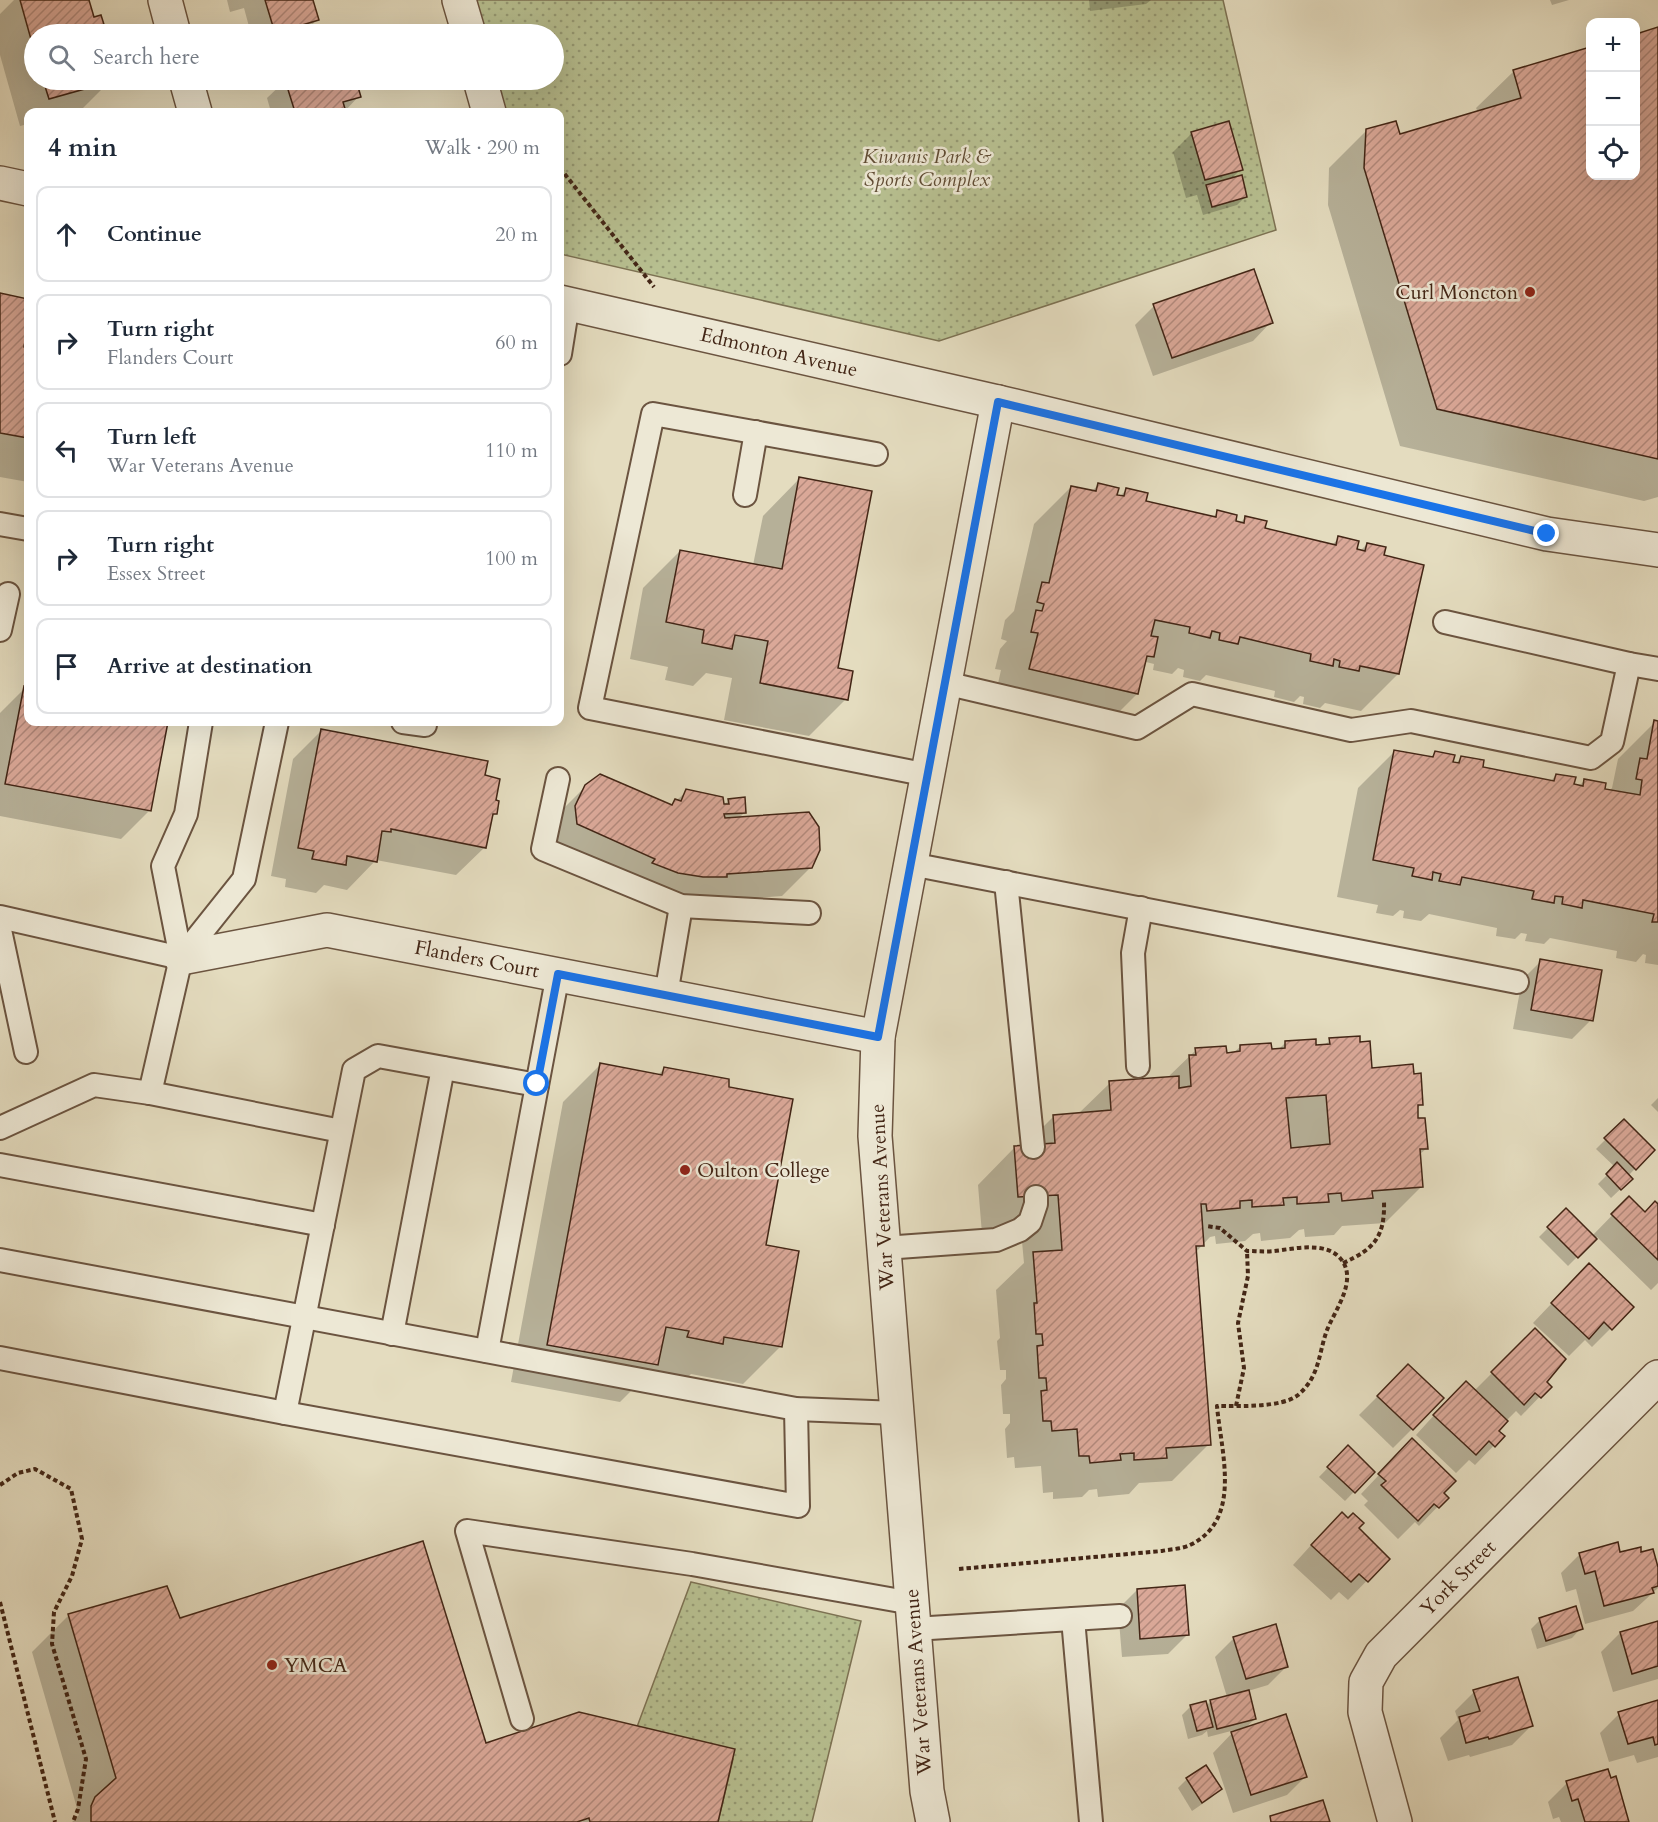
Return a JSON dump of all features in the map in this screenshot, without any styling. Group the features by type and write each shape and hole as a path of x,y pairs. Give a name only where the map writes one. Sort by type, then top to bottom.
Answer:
{"street":[{"path":"165,0 171,24"},
{"path":"459,0 466,24"},
{"path":"189,90 194,108"},
{"path":"483,90 488,108"},
{"path":"0,183 24,188"},
{"name":"Edmonton Avenue","path":"564,303 998,402 1547,534 1658,550"},
{"name":"War Veterans Avenue","path":"933,1822 927,1791 875,1136 878,1037 998,402"},
{"name":"Flanders Court","path":"181,958 327,930 878,1037"},
{"name":"York Street","path":"1395,1822 1365,1712 1366,1682 1381,1655 1658,1377"}],"lane":[{"path":"876,454 653,414 590,708 928,775"},
{"path":"745,495 756,432"},
{"path":"0,524 24,528"},
{"path":"0,630 12,594"},
{"path":"1445,622 1658,669"},
{"path":"945,683 1137,728 1192,694 1351,730 1411,721 1591,758 1612,741 1629,664"},
{"path":"150,1093 181,958 163,866 186,814 200,726"},
{"path":"181,958 244,879 277,726"},
{"path":"558,778 543,849 681,906 809,913"},
{"path":"911,864 1517,982"},
{"path":"1006,882 1033,1147"},
{"path":"666,996 681,906"},
{"path":"1138,1066 1133,953 1142,908"},
{"path":"0,916 181,958"},
{"path":"0,930 26,1052"},
{"path":"487,1351 558,974"},
{"path":"285,1413 354,1070 378,1056 537,1084"},
{"path":"392,1334 443,1068"},
{"path":"0,1128 94,1085 150,1093 341,1131"},
{"path":"0,1165 323,1225"},
{"path":"884,1248 996,1240 1020,1230 1030,1222 1036,1197"},
{"path":"0,1260 796,1409 897,1413"},
{"path":"0,1358 285,1413 798,1506 796,1409"},
{"path":"522,1719 467,1531 693,1564 913,1616 1073,1619 1120,1616"},
{"path":"1073,1619 1091,1822"}],"path":[{"path":"564,173 691,332"},
{"path":"1343,1263 1359,1256 1378,1239 1384,1217 1384,1201"},
{"path":"959,1569 1162,1551 1189,1545 1211,1530 1221,1513 1226,1477 1217,1406 1271,1404 1297,1396 1317,1371 1327,1330 1346,1291 1346,1269 1340,1257 1323,1249 1247,1251 1220,1228 1206,1226"},
{"path":"1236,1406 1244,1368 1238,1323 1248,1276 1247,1251"},
{"path":"0,1485 18,1473 35,1469 71,1489 82,1539 72,1576 54,1612 52,1644 86,1759 78,1809 73,1822"},
{"path":"0,1602 55,1822"}],"green space":[{"name":"Kiwanis Park & Sports Complex","path":"471,0 1223,0 1276,230 939,341 564,255 564,108 499,108 494,90 564,90 564,24 477,24"},
{"path":"691,1582 861,1621 812,1822 718,1822 733,1759 634,1735"}],"building":[{"path":"20,0 89,0 94,17 101,15 104,24 27,24"},
{"path":"265,0 313,0 319,20 305,24 272,24"},
{"name":"Curl Moncton","path":"1658,27 1658,459 1437,409 1364,168 1366,129 1396,121 1400,134 1521,98 1513,70 1586,48 1586,180 1640,180 1640,33"},
{"path":"46,90 81,90 49,99"},
{"path":"288,90 359,90 361,97 343,102 345,108 294,108"},
{"path":"1229,121 1243,170 1205,180 1191,132"},
{"path":"1242,175 1247,197 1212,207 1206,185"},
{"path":"1254,269 1273,323 1172,358 1153,304"},
{"path":"0,293 24,298 24,437 0,433"},
{"path":"799,477 872,491 838,668 853,671 848,700 760,683 768,641 735,635 732,649 702,643 704,630 666,622 680,550 782,569"},
{"path":"1098,483 1119,488 1117,495 1124,496 1126,488 1148,493 1146,501 1216,517 1217,510 1237,515 1236,521 1244,523 1245,516 1267,521 1265,528 1336,545 1338,536 1359,541 1357,549 1365,551 1367,543 1386,547 1384,555 1424,565 1399,674 1360,666 1359,671 1339,667 1340,661 1334,659 1333,666 1310,661 1311,654 1240,637 1238,644 1219,640 1220,633 1212,631 1210,638 1189,633 1190,627 1155,620 1151,636 1158,637 1154,657 1147,656 1138,694 1029,669 1038,633 1031,632 1036,610 1042,611 1044,604 1037,602 1042,582 1049,583 1071,486 1096,491"},
{"path":"24,686 24,726 167,726 151,811 5,784"},
{"path":"1654,720 1658,721 1658,922 1652,922 1654,914 1583,900 1582,908 1562,904 1563,897 1555,896 1554,903 1532,899 1534,891 1462,877 1460,885 1439,881 1441,874 1433,872 1432,880 1412,876 1414,868 1373,860 1394,750 1433,757 1435,751 1455,755 1453,762 1459,763 1461,756 1484,760 1483,767 1554,781 1556,774 1576,777 1574,784 1583,786 1584,779 1606,783 1605,789 1640,795 1642,780 1636,779 1640,758 1647,759"},
{"path":"321,729 488,761 485,775 500,779 496,800 499,801 497,814 493,814 486,848 391,829 391,832 382,831 377,862 347,856 346,865 312,859 314,851 298,848"},
{"path":"600,774 672,805 675,799 681,801 686,789 723,797 724,804 729,804 728,799 745,797 746,813 724,814 725,818 809,812 819,827 820,850 812,868 727,874 727,877 703,877 678,873 652,863 655,859 577,824 575,806 585,785"},
{"path":"1540,959 1602,970 1593,1021 1531,1010"},
{"path":"1360,1036 1360,1042 1370,1041 1372,1068 1413,1064 1414,1074 1421,1073 1423,1105 1418,1105 1418,1118 1425,1118 1428,1149 1420,1149 1423,1187 1372,1191 1373,1198 1342,1201 1341,1193 1328,1194 1329,1202 1297,1204 1297,1197 1283,1198 1284,1205 1252,1207 1252,1200 1240,1201 1240,1208 1207,1211 1206,1204 1201,1204 1204,1246 1196,1246 1211,1445 1166,1448 1167,1458 1134,1460 1134,1453 1120,1454 1121,1460 1090,1463 1089,1456 1079,1456 1077,1429 1052,1431 1051,1421 1043,1421 1041,1391 1047,1390 1046,1378 1039,1378 1037,1346 1043,1345 1042,1334 1036,1334 1034,1303 1037,1303 1033,1252 1062,1250 1058,1195 1018,1197 1014,1146 1055,1143 1053,1115 1111,1110 1109,1081 1179,1076 1179,1088 1191,1086 1189,1055 1196,1055 1195,1048 1226,1046 1227,1053 1240,1051 1240,1045 1271,1043 1272,1049 1285,1048 1285,1041 1316,1039 1316,1045 1330,1044 1329,1038","holes":["1326,1095 1330,1144 1291,1148 1286,1098"]},
{"path":"600,1063 662,1075 664,1067 729,1079 729,1087 793,1099 766,1245 799,1251 782,1347 724,1337 723,1344 687,1337 689,1331 666,1327 658,1365 547,1345"},
{"path":"1624,1119 1655,1150 1636,1170 1604,1138"},
{"path":"1617,1162 1633,1179 1621,1190 1606,1174"},
{"path":"1629,1196 1645,1212 1655,1201 1658,1204 1658,1260 1611,1214"},
{"path":"1566,1208 1597,1239 1578,1258 1547,1227"},
{"path":"1589,1263 1634,1307 1612,1330 1604,1322 1589,1339 1551,1303"},
{"path":"1535,1328 1566,1359 1547,1382 1552,1387 1541,1398 1535,1393 1524,1405 1491,1372"},
{"path":"1408,1364 1444,1398 1413,1430 1377,1396"},
{"path":"1466,1381 1508,1421 1499,1431 1505,1436 1495,1447 1489,1441 1476,1455 1433,1415"},
{"path":"1412,1438 1456,1481 1444,1493 1449,1498 1439,1508 1434,1504 1418,1521 1381,1485 1386,1481 1378,1474"},
{"path":"1348,1445 1375,1472 1355,1493 1327,1467"},
{"path":"1342,1512 1348,1518 1353,1513 1364,1523 1359,1528 1390,1559 1368,1582 1359,1574 1351,1582 1311,1545"},
{"name":"YMCA","path":"423,1541 486,1743 579,1712 735,1749 718,1822 590,1822 589,1818 577,1822 91,1822 91,1806 95,1797 116,1778 68,1614 167,1586 180,1618"},
{"path":"1618,1542 1620,1552 1641,1547 1641,1552 1653,1549 1658,1567 1658,1586 1652,1588 1654,1593 1604,1606 1595,1571 1585,1574 1579,1553"},
{"path":"1185,1585 1189,1635 1140,1639 1137,1589"},
{"path":"1576,1606 1583,1629 1546,1641 1539,1618"},
{"path":"1658,1621 1658,1666 1632,1674 1620,1632"},
{"path":"1276,1624 1288,1667 1246,1679 1233,1637"},
{"path":"1518,1677 1533,1726 1466,1743 1459,1717 1480,1711 1473,1690"},
{"path":"1249,1690 1256,1719 1217,1729 1210,1700"},
{"path":"1658,1700 1658,1744 1655,1745 1653,1737 1628,1744 1618,1712"},
{"path":"1206,1701 1213,1727 1197,1731 1190,1705"},
{"path":"1286,1714 1307,1777 1251,1795 1231,1732"},
{"path":"1206,1765 1222,1789 1202,1803 1186,1778"},
{"path":"1608,1769 1611,1778 1616,1776 1629,1822 1585,1822 1578,1799 1572,1801 1566,1781"},
{"path":"1323,1800 1330,1822 1271,1822 1270,1816"}],"place":[{"name":"Curl Moncton","path":"1530,292"},
{"name":"Oulton College","path":"685,1170"},
{"name":"YMCA","path":"272,1665"}],"route":[{"path":"537,1084 558,974 878,1037 998,402 1547,534"}]}
